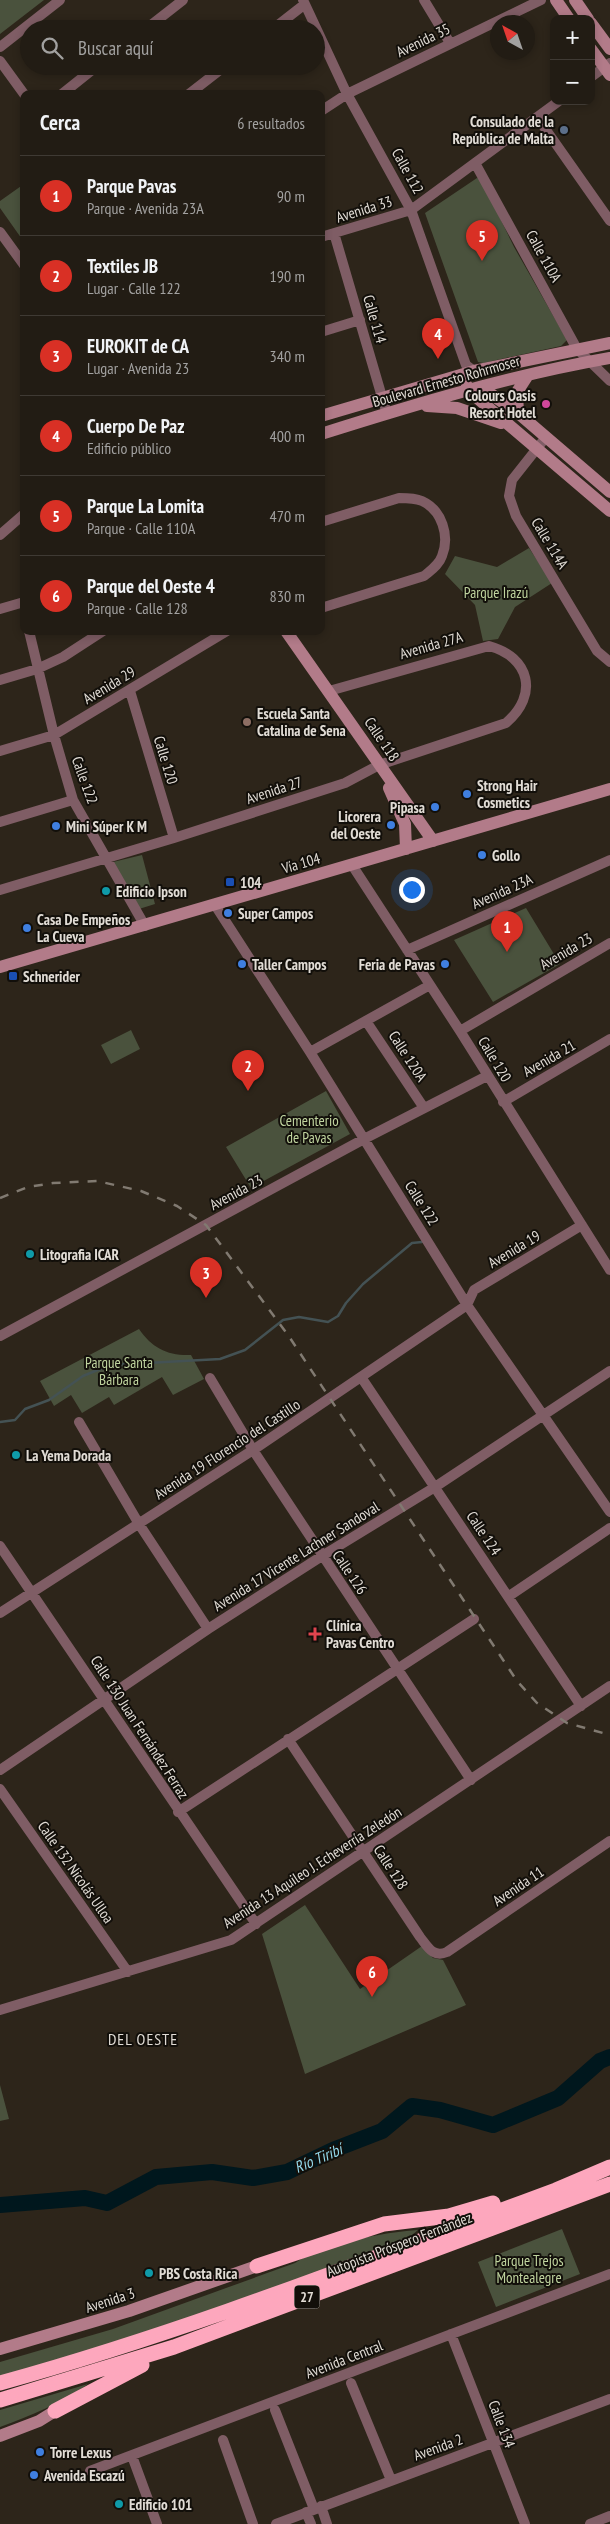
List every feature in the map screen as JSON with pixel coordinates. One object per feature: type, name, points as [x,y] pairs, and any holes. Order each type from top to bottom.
[{"type":"highway","name":"Autopista Próspero Fernández","points":[[0,2383],[88,2359],[162,2335],[556,2190],[610,2167]]},
{"type":"highway","name":"Autopista Próspero Fernández","points":[[0,2400],[174,2347],[610,2184]]},
{"type":"highway","points":[[257,2266],[384,2224],[449,2216],[495,2202],[556,2190]]},
{"type":"highway","points":[[55,2411],[174,2347]]},
{"type":"street","points":[[34,20],[60,0]]},
{"type":"street","points":[[157,20],[183,0]]},
{"type":"street","points":[[424,0],[450,43]]},
{"type":"street","name":"Avenida 35","points":[[325,108],[347,94],[541,0]]},
{"type":"street","points":[[556,0],[567,15]]},
{"type":"street","points":[[575,0],[585,15]]},
{"type":"street","points":[[283,20],[304,2]]},
{"type":"street","name":"Calle 112","points":[[304,2],[312,20]]},
{"type":"street","points":[[595,28],[610,49]]},
{"type":"street","points":[[0,47],[20,31]]},
{"type":"street","name":"Calle 112","points":[[325,47],[347,94],[411,210],[475,389]]},
{"type":"street","points":[[595,54],[608,69],[595,75]]},
{"type":"street","points":[[0,61],[21,90]]},
{"type":"street","points":[[67,90],[86,75]]},
{"type":"street","points":[[194,90],[213,75]]},
{"type":"street","name":"Avenida 33","points":[[325,236],[411,210],[554,105]]},
{"type":"street","points":[[537,117],[610,221]]},
{"type":"street","name":"Calle 110A","points":[[475,163],[577,349],[610,381]]},
{"type":"street","points":[[0,232],[20,260]]},
{"type":"street","name":"Calle 114","points":[[334,233],[383,398],[386,414]]},
{"type":"street","points":[[325,331],[360,320]]},
{"type":"street","name":"Boulevard Ernesto Rohrmoser","points":[[325,415],[468,370],[610,343]]},
{"type":"street","name":"Boulevard Ernesto Rohrmoser","points":[[325,433],[412,406],[528,375],[610,358]]},
{"type":"street","points":[[518,413],[517,392],[528,375]]},
{"type":"street","points":[[475,389],[518,413],[610,492]]},
{"type":"street","points":[[475,389],[520,433],[610,511]]},
{"type":"street","points":[[412,406],[434,406],[472,412],[500,422],[520,433]]},
{"type":"street","name":"Calle 114A","points":[[546,437],[512,480],[509,496],[516,516],[597,650],[610,662]]},
{"type":"street","points":[[325,521],[399,498],[412,498],[422,501],[433,509],[445,532],[442,557],[435,568],[424,576],[325,607]]},
{"type":"street","points":[[0,534],[20,517]]},
{"type":"street","points":[[0,609],[20,605]]},
{"type":"street","name":"Calle 122","points":[[30,635],[54,735],[73,800],[145,926]]},
{"type":"street","points":[[0,680],[38,669],[63,657],[98,635]]},
{"type":"street","name":"Avenida 29","points":[[0,751],[54,735],[221,635]]},
{"type":"street","name":"Calle 118","points":[[289,635],[433,841]]},
{"type":"street","name":"Avenida 27A","points":[[329,691],[489,646],[503,650],[521,665],[526,682]]},
{"type":"street","name":"Avenida 27","points":[[0,890],[174,838],[345,783],[379,764],[506,723],[518,713],[527,696],[526,682]]},
{"type":"street","name":"Calle 120","points":[[130,691],[174,838]]},
{"type":"street","points":[[390,780],[389,791],[405,824],[406,849]]},
{"type":"street","name":"Vía 104","points":[[0,968],[610,790]]},
{"type":"street","points":[[0,822],[73,800]]},
{"type":"street","name":"Avenida 23A","points":[[407,950],[610,860]]},
{"type":"street","name":"Calle 120","points":[[352,865],[460,1031],[610,1270]]},
{"type":"street","name":"Calle 122","points":[[215,905],[310,1052],[468,1305],[610,1512]]},
{"type":"street","name":"Avenida 23","points":[[460,1031],[610,943]]},
{"type":"street","points":[[310,1052],[430,985]]},
{"type":"street","name":"Calle 120A","points":[[366,1021],[424,1108]]},
{"type":"street","name":"Avenida 21","points":[[503,1102],[610,1040]]},
{"type":"street","name":"Avenida 23","points":[[0,1336],[364,1139],[487,1076]]},
{"type":"street","name":"Avenida 19","points":[[468,1305],[474,1290],[582,1225]]},
{"type":"street","name":"Avenida 19 Florencio del Castillo","points":[[0,1613],[253,1450],[468,1305]]},
{"type":"street","name":"Avenida 17 Vicente Lachner Sandoval","points":[[0,1770],[106,1700],[208,1629],[434,1487],[610,1371]]},
{"type":"street","name":"Calle 124","points":[[361,1377],[581,1706]]},
{"type":"street","name":"Calle 126","points":[[210,1378],[253,1450],[471,1780]]},
{"type":"street","points":[[79,1422],[139,1524],[208,1629]]},
{"type":"street","points":[[509,1596],[610,1528]]},
{"type":"street","name":"Calle 130 Juan Fernández Ferraz","points":[[0,1546],[106,1700],[178,1812],[256,1924]]},
{"type":"street","points":[[178,1812],[474,1619]]},
{"type":"street","name":"Avenida 13 Aquileo J. Echeverría Zeledón","points":[[0,2010],[231,1940],[610,1686]]},
{"type":"street","name":"Calle 128","points":[[288,1739],[420,1937],[432,1952],[442,1954]]},
{"type":"street","name":"Calle 132 Nicolás Ulloa","points":[[0,1789],[128,1972]]},
{"type":"street","name":"Avenida 11","points":[[442,1954],[610,1841]]},
{"type":"street","name":"Avenida 3","points":[[0,2348],[128,2311],[257,2266]]},
{"type":"street","name":"Avenida Central","points":[[90,2471],[610,2274]]},
{"type":"street","name":"Calle 134","points":[[451,2334],[525,2524]]},
{"type":"street","points":[[351,2383],[391,2480]]},
{"type":"street","name":"Avenida 2","points":[[276,2524],[610,2399]]},
{"type":"street","points":[[275,2410],[314,2509],[327,2524]]},
{"type":"street","points":[[0,2436],[39,2421],[55,2411]]},
{"type":"street","points":[[223,2440],[253,2524]]},
{"type":"street","points":[[132,2456],[157,2524]]},
{"type":"street","points":[[311,2524],[314,2509]]},
{"type":"street","points":[[590,2524],[610,2516]]},
{"type":"green space","points":[[0,0],[44,0],[0,34]]},
{"type":"green space","points":[[477,178],[481,179],[514,247],[567,340],[561,346],[483,363],[478,362],[425,213]]},
{"type":"green space","points":[[20,187],[20,236],[0,208],[0,201]]},
{"type":"green space","name":"Parque Irazú","points":[[529,548],[552,583],[515,607],[498,639],[483,641],[475,605],[445,574],[455,556],[497,567]]},
{"type":"green space","points":[[142,855],[155,904],[139,909],[113,862]]},
{"type":"green space","points":[[526,908],[560,964],[493,1002],[454,940]]},
{"type":"green space","points":[[131,1030],[140,1049],[111,1064],[101,1045]]},
{"type":"green space","name":"Cementerio de Pavas","points":[[326,1091],[350,1134],[251,1188],[226,1147]]},
{"type":"green space","name":"Parque Santa Bárbara","points":[[139,1329],[149,1341],[161,1350],[175,1354],[191,1355],[204,1379],[173,1395],[162,1377],[114,1405],[109,1397],[82,1413],[71,1395],[54,1406],[40,1381]]},
{"type":"green space","points":[[305,1905],[360,1989],[422,1946],[433,1958],[443,1960],[466,2005],[305,2074],[262,1934]]},
{"type":"green space","points":[[0,2085],[9,2119],[0,2121]]},
{"type":"green space","name":"Parque Trejos Montealegre","points":[[562,2229],[580,2274],[496,2307],[478,2262]]},
{"type":"green space","points":[[418,2230],[406,2240],[118,2346],[0,2379],[0,2362],[113,2329],[295,2263],[321,2250],[372,2236]]},
{"type":"green space","points":[[88,2384],[46,2408],[0,2427],[0,2410]]},
{"type":"waterway","points":[[0,1422],[15,1420],[25,1409],[49,1400],[83,1376],[110,1365],[220,1359],[245,1350],[283,1320],[299,1317],[328,1322],[338,1316],[346,1303],[363,1284],[412,1243],[422,1242]]},
{"type":"waterway","name":"Río Tiribí","points":[[0,2205],[85,2198],[107,2203],[156,2177],[212,2172],[253,2178],[287,2172],[333,2150],[382,2131],[412,2106],[440,2110],[493,2125],[558,2098],[600,2061],[610,2057]]},
{"type":"railway","points":[[0,1198],[28,1187],[53,1183],[97,1181],[141,1191],[177,1206],[206,1225],[288,1335],[517,1681],[537,1703],[567,1723],[610,1735]]},
{"type":"place","name":"Consulado de la República de Malta","points":[[564,130]]},
{"type":"place","name":"Parque La Lomita","points":[[482,261]]},
{"type":"place","name":"Cuerpo De Paz","points":[[438,359]]},
{"type":"place","name":"Colours Oasis Resort Hotel","points":[[546,404]]},
{"type":"place","name":"Escuela Santa Catalina de Sena","points":[[247,722]]},
{"type":"place","name":"Strong Hair Cosmetics","points":[[467,794]]},
{"type":"place","name":"Pipasa","points":[[435,807]]},
{"type":"place","name":"Licorera del Oeste","points":[[391,825]]},
{"type":"place","name":"Mini Súper K M","points":[[56,826]]},
{"type":"place","name":"Gollo","points":[[482,855]]},
{"type":"place","name":"104","points":[[230,882]]},
{"type":"place","name":"Edificio Ipson","points":[[106,891]]},
{"type":"place","name":"Super Campos","points":[[228,913]]},
{"type":"place","name":"Casa De Empeños La Cueva","points":[[27,928]]},
{"type":"place","name":"Parque Pavas","points":[[507,952]]},
{"type":"place","name":"Taller Campos","points":[[242,964]]},
{"type":"place","name":"Feria de Pavas","points":[[445,964]]},
{"type":"place","name":"Schnerider","points":[[13,976]]},
{"type":"place","name":"Textiles JB","points":[[248,1091]]},
{"type":"place","name":"Litografia ICAR","points":[[30,1254]]},
{"type":"place","name":"EUROKIT de CA","points":[[206,1298]]},
{"type":"place","name":"La Yema Dorada","points":[[16,1455]]},
{"type":"place","name":"Clínica Pavas Centro","points":[[315,1634]]},
{"type":"place","name":"Parque del Oeste 4","points":[[372,1997]]},
{"type":"place","name":"PBS Costa Rica","points":[[149,2273]]},
{"type":"place","name":"Torre Lexus","points":[[40,2452]]},
{"type":"place","name":"Avenida Escazú","points":[[34,2475]]},
{"type":"place","name":"Edificio 101","points":[[119,2504]]},
{"type":"district","name":"DEL OESTE","points":[[143,2039]]}]
